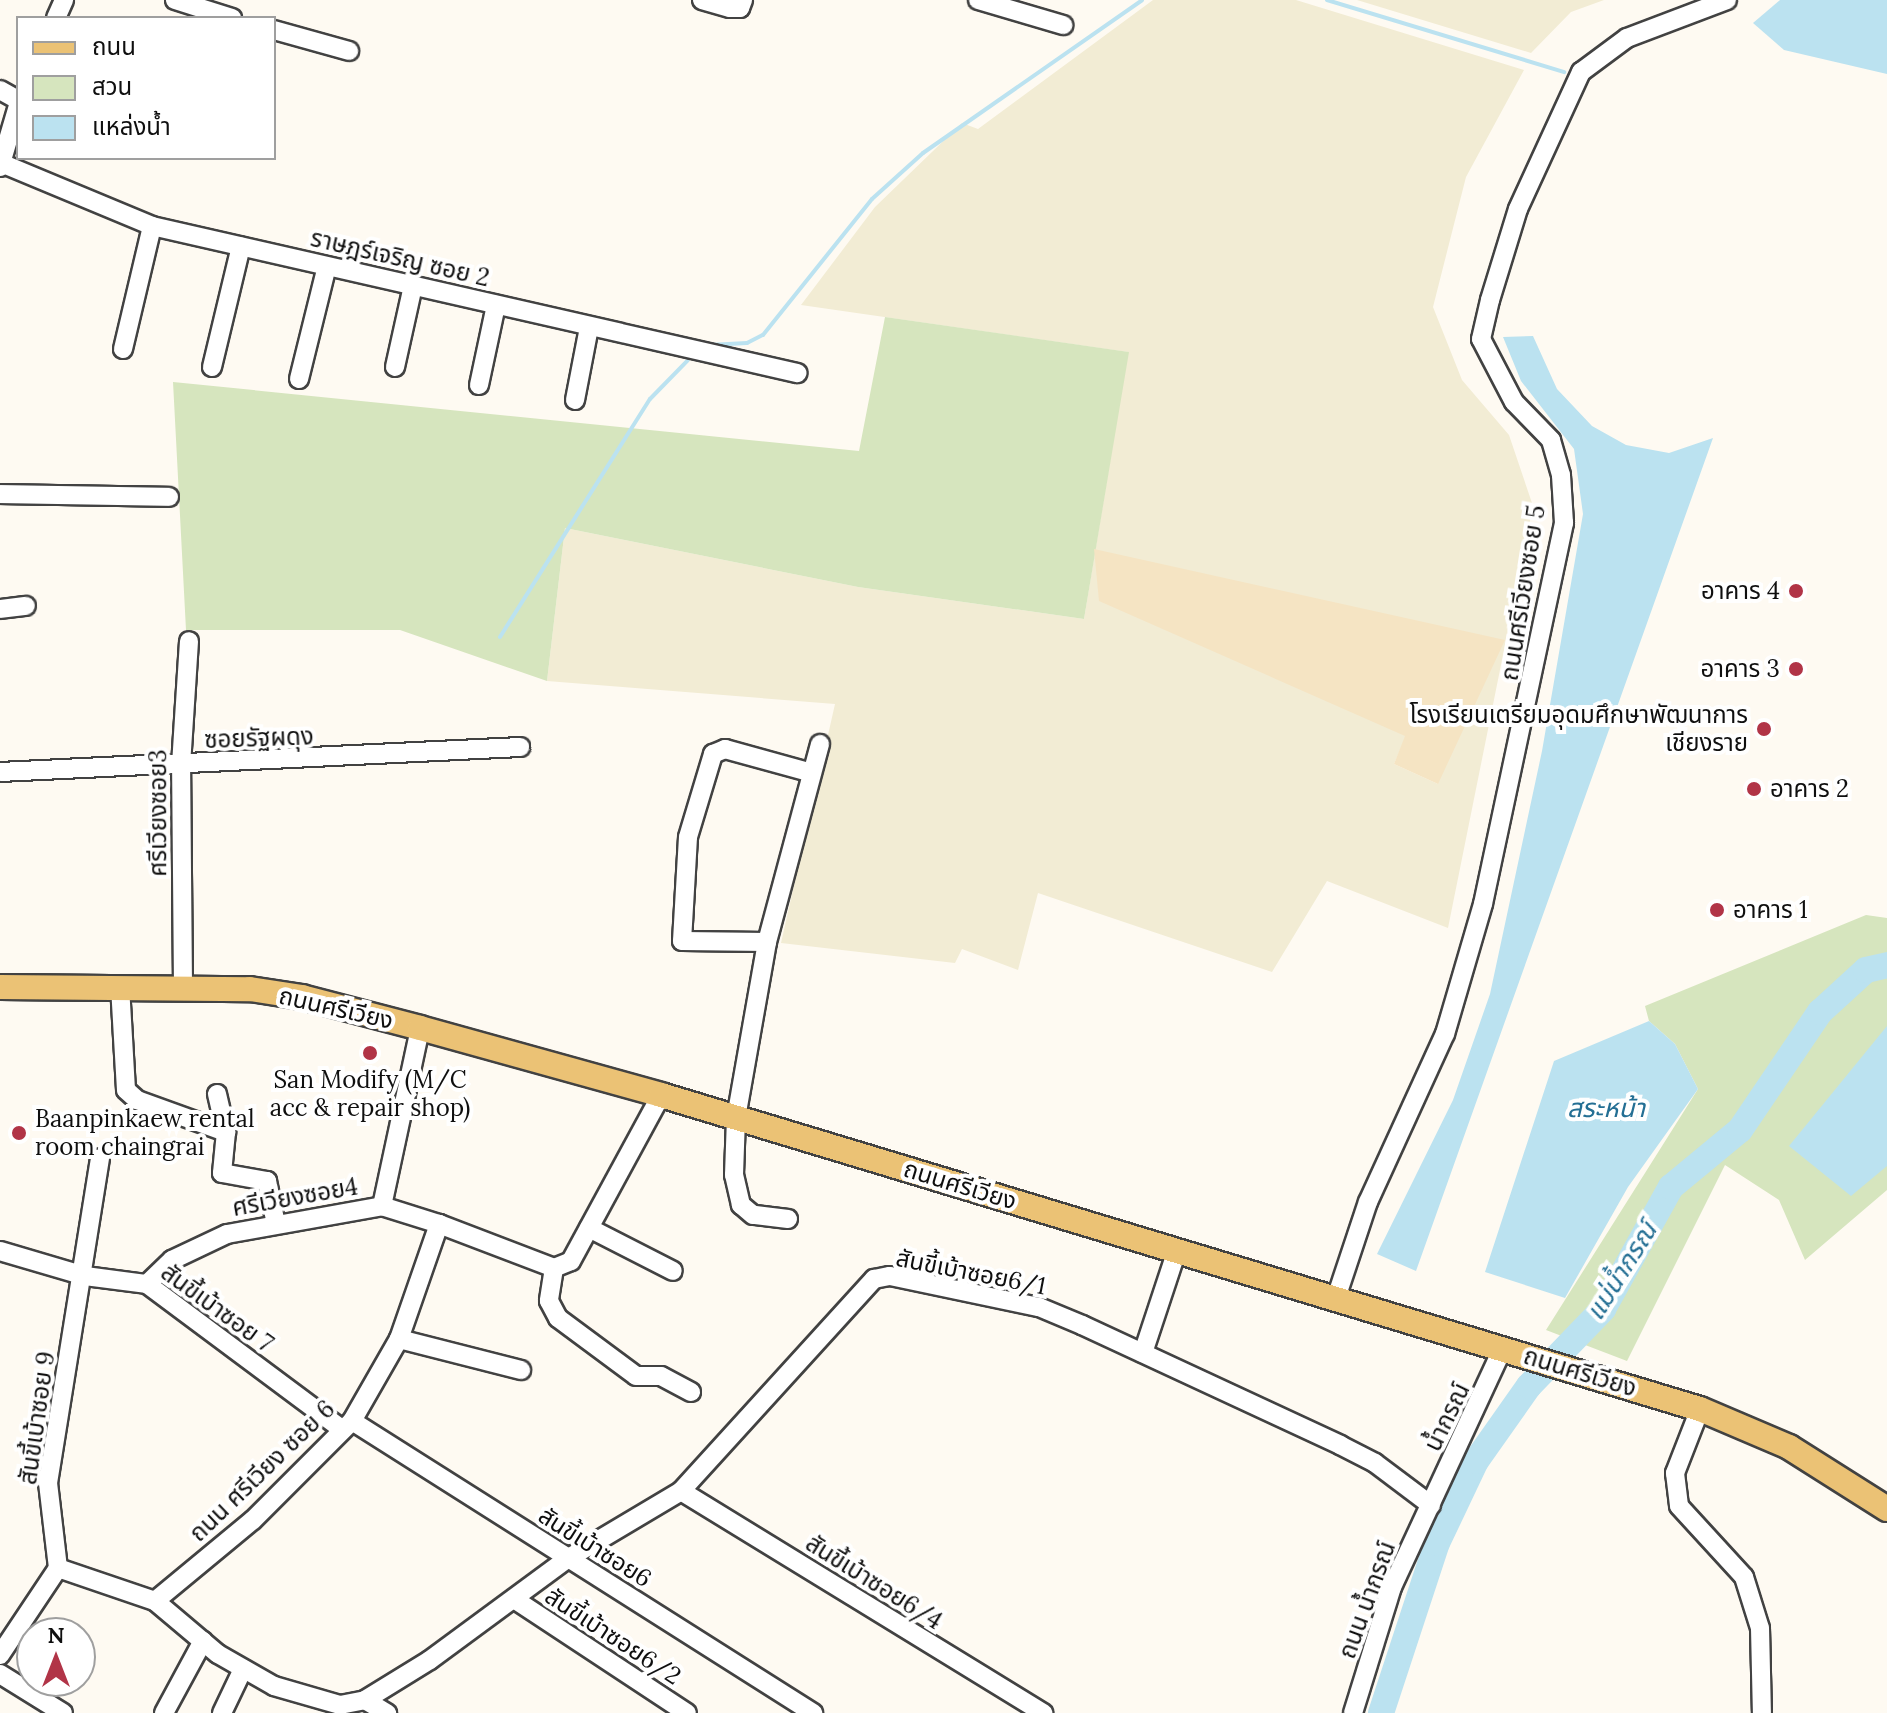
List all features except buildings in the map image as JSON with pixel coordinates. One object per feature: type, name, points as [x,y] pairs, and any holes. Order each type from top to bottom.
[{"type":"main road","name":"ถนนศรีเวียง","points":[[0,987],[183,986],[302,997],[420,1028],[661,1095],[1700,1409],[1789,1447],[1887,1509]]},
{"type":"street","points":[[175,0],[226,16]]},
{"type":"street","points":[[702,0],[740,8],[743,0]]},
{"type":"street","points":[[978,0],[1063,25]]},
{"type":"street","name":"ถนนศรีเวียงซอย 5","points":[[1336,1298],[1368,1202],[1445,1034],[1483,904],[1564,523],[1561,475],[1551,440],[1514,402],[1481,339],[1490,300],[1518,209],[1581,72],[1627,38],[1727,0]]},
{"type":"street","points":[[276,31],[349,51]]},
{"type":"street","points":[[0,165],[16,113]]},
{"type":"street","name":"ราษฎร์เจริญ ซอย 2","points":[[0,165],[152,226],[797,373]]},
{"type":"street","points":[[123,349],[152,226]]},
{"type":"street","points":[[212,367],[241,246]]},
{"type":"street","points":[[299,379],[327,266]]},
{"type":"street","points":[[395,367],[413,286]]},
{"type":"street","points":[[479,385],[496,305]]},
{"type":"street","points":[[575,400],[589,327]]},
{"type":"street","points":[[0,494],[169,497]]},
{"type":"street","points":[[0,609],[26,606]]},
{"type":"street","name":"ศรีเวียงซอย3","points":[[183,986],[181,765],[189,641]]},
{"type":"street","points":[[788,1219],[753,1215],[741,1205],[734,1175],[736,1118],[767,942],[820,744]]},
{"type":"street","name":"ซอยรัฐผดุง","points":[[0,772],[520,747]]},
{"type":"street","points":[[767,942],[682,941],[688,837],[713,754],[725,749],[812,773]]},
{"type":"street","points":[[120,986],[126,1090],[137,1100],[226,1132]]},
{"type":"street","name":"ศรีเวียงซอย4","points":[[147,1284],[172,1260],[227,1234],[382,1206],[420,1028]]},
{"type":"street","points":[[217,1094],[226,1132],[222,1173],[267,1181],[276,1224]]},
{"type":"street","points":[[382,1206],[554,1268],[571,1261],[661,1095]]},
{"type":"street","name":"สันขี้เบ้าซอย 9","points":[[58,1568],[48,1483],[85,1276],[100,1158]]},
{"type":"street","name":"ถนน ศรีเวียง ซอย 6","points":[[155,1601],[253,1520],[347,1426],[399,1339],[439,1224]]},
{"type":"street","points":[[589,1228],[673,1271]]},
{"type":"street","points":[[1143,1353],[1177,1250]]},
{"type":"street","name":"สันขี้เบ้าซอย 7","points":[[0,1251],[85,1276],[147,1284],[347,1426]]},
{"type":"street","points":[[554,1268],[549,1301],[558,1318],[636,1376],[661,1376],[691,1392]]},
{"type":"street","name":"สันขี้เบ้าซอย6/1","points":[[365,1700],[514,1599],[567,1559],[681,1491],[874,1279],[890,1276],[1039,1307],[1375,1463],[1431,1505]]},
{"type":"street","points":[[399,1339],[521,1370]]},
{"type":"street","name":"น้ำกรณ์","points":[[1431,1505],[1503,1348]]},
{"type":"street","points":[[1700,1409],[1675,1473],[1679,1506],[1744,1577],[1760,1628],[1763,1713]]},
{"type":"street","name":"สันขี้เบ้าซอย6","points":[[347,1426],[813,1713]]},
{"type":"street","name":"สันขี้เบ้าซอย6/4","points":[[681,1491],[1043,1713]]},
{"type":"street","name":"ถนน น้ำกรณ์","points":[[1353,1713],[1392,1587],[1431,1505]]},
{"type":"street","points":[[0,1655],[58,1568],[155,1601],[243,1669],[315,1701],[340,1705],[365,1700],[387,1713]]},
{"type":"street","name":"สันขี้เบ้าซอย6/2","points":[[514,1599],[687,1713]]},
{"type":"street","points":[[164,1713],[203,1641]]},
{"type":"street","points":[[222,1713],[243,1669]]},
{"type":"street","points":[[0,1674],[63,1713]]},
{"type":"shaded area","points":[[1153,0],[1296,0],[1524,70],[1466,177],[1433,307],[1462,380],[1509,435],[1533,506],[1448,928],[1327,881],[1272,972],[1038,893],[1018,970],[962,949],[955,963],[781,943],[835,704],[547,681],[565,528],[858,587],[1084,619],[1128,352],[801,305],[875,207],[962,123],[978,129]],"holes":[[[1406,736],[1438,784],[1394,764]]]},
{"type":"shaded area","points":[[1357,0],[1604,0],[1571,12],[1531,53]]},
{"type":"green space","points":[[885,317],[1129,352],[1084,619],[858,587],[565,528],[547,681],[400,630],[186,630],[173,382],[859,451]]},
{"type":"green space","points":[[1866,915],[1887,918],[1887,1190],[1805,1260],[1779,1200],[1725,1165],[1627,1361],[1546,1330],[1698,1089],[1675,1044],[1649,1021],[1645,1006]]},
{"type":"sand","points":[[1094,549],[1505,640],[1438,784],[1394,764],[1405,736],[1099,601]]},
{"type":"water","points":[[1780,0],[1887,0],[1887,74],[1784,50],[1753,23]]},
{"type":"water","points":[[1533,336],[1557,389],[1592,426],[1626,445],[1669,453],[1713,438],[1416,1271],[1377,1254],[1453,1100],[1490,994],[1542,751],[1583,514],[1574,449],[1521,381],[1503,337]]},
{"type":"water","name":"สระหน้า","points":[[1649,1021],[1675,1044],[1698,1089],[1628,1187],[1565,1298],[1485,1272],[1554,1061]]},
{"type":"water","points":[[1887,1026],[1887,1166],[1851,1196],[1789,1146]]},
{"type":"waterway","points":[[709,345],[747,343],[763,335],[872,199],[923,153],[1142,0]]},
{"type":"waterway","points":[[1327,0],[1564,72]]},
{"type":"waterway","points":[[500,637],[650,399],[688,360]]},
{"type":"waterway","name":"แม่น้ำกรณ์","points":[[1381,1713],[1437,1543],[1476,1461],[1529,1386],[1603,1309],[1671,1187],[1740,1130],[1820,1012],[1866,970],[1887,965]]},
{"type":"place","name":"อาคาร 4","points":[[1796,591]]},
{"type":"place","name":"อาคาร 3","points":[[1796,669]]},
{"type":"place","name":"โรงเรียนเตรียมอุดมศึกษาพัฒนาการ เชียงราย","points":[[1764,729]]},
{"type":"place","name":"อาคาร 2","points":[[1754,789]]},
{"type":"place","name":"อาคาร 1","points":[[1717,910]]},
{"type":"place","name":"San Modify (M/C acc & repair shop)","points":[[370,1053]]},
{"type":"place","name":"Baanpinkaew rental room chaingrai","points":[[19,1133]]}]
